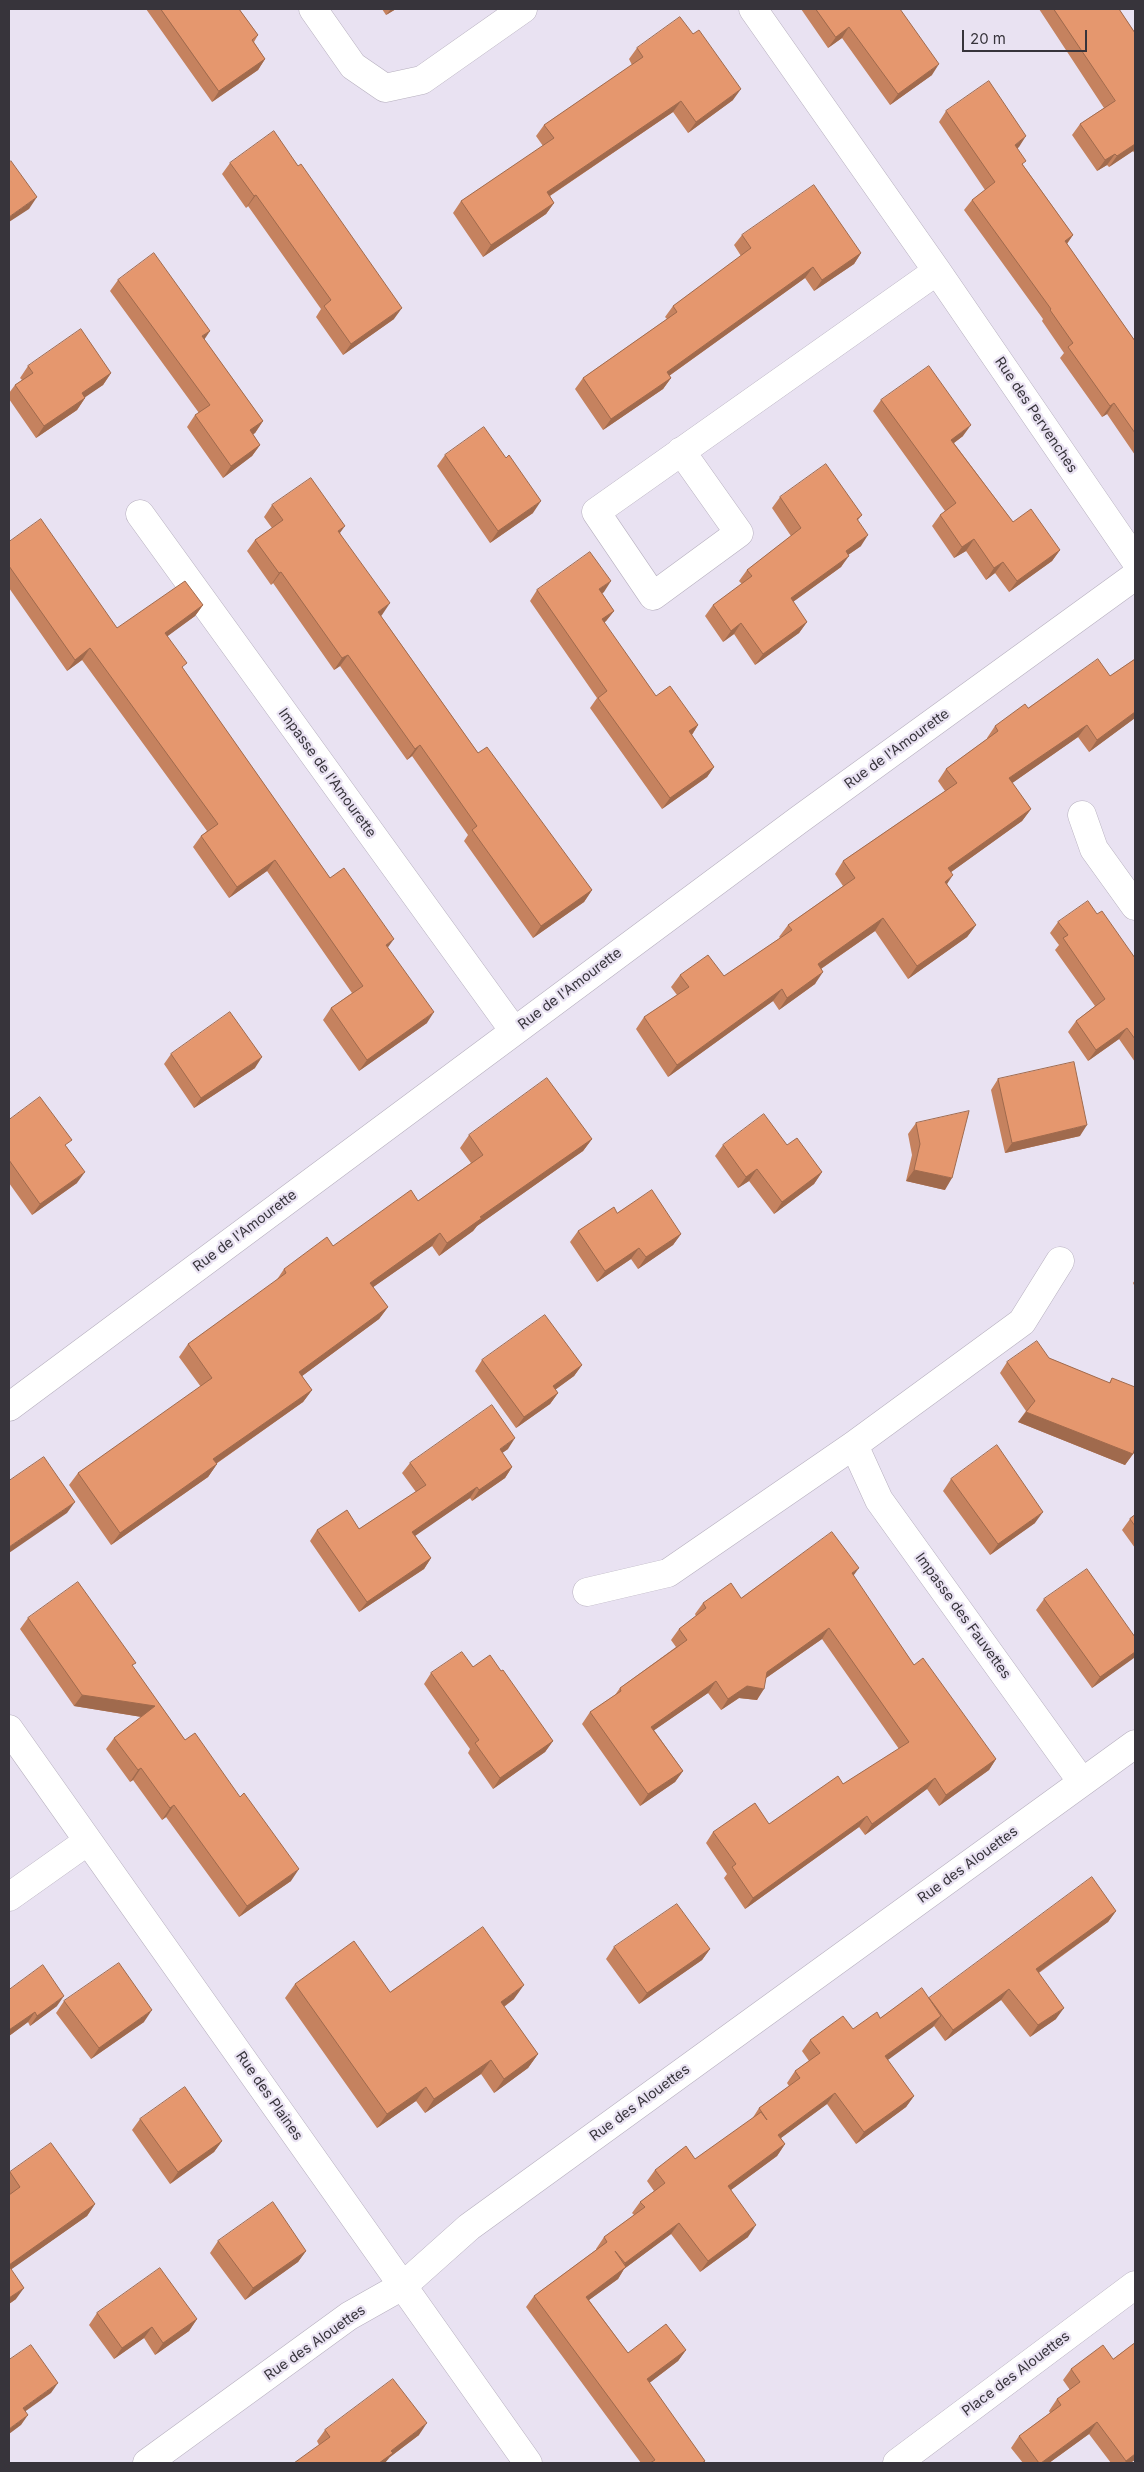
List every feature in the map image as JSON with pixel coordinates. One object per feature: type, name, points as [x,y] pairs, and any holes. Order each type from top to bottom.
[{"type":"street","points":[[313,9],[353,66],[385,88],[422,80],[523,9]]},
{"type":"street","name":"Rue des Pervenches","points":[[753,9],[937,271],[1135,560]]},
{"type":"street","points":[[681,451],[739,533],[653,596],[596,512],[681,451],[937,271]]},
{"type":"street","name":"Impasse de l'Amourette","points":[[140,514],[514,1031]]},
{"type":"street","name":"Rue de l'Amourette","points":[[9,1407],[800,819],[1135,576]]},
{"type":"street","points":[[1082,815],[1094,849],[1135,906]]},
{"type":"street","points":[[587,1592],[668,1572],[854,1445],[1022,1322],[1060,1261]]},
{"type":"street","name":"Impasse des Fauvettes","points":[[854,1445],[880,1500],[1082,1782]]},
{"type":"street","name":"Rue des Plaines","points":[[9,1729],[404,2285],[528,2463]]},
{"type":"street","name":"Rue des Alouettes","points":[[147,2463],[348,2316],[404,2285],[469,2228],[1135,1744]]},
{"type":"street","points":[[9,1897],[88,1841]]},
{"type":"street","name":"Place des Alouettes","points":[[897,2463],[1135,2285]]},
{"type":"building","points":[[161,9],[239,9],[258,35],[252,40],[265,59],[219,91]]},
{"type":"building","points":[[816,9],[900,9],[939,64],[898,94],[849,27],[836,37]]},
{"type":"building","points":[[1054,9],[1119,9],[1135,33],[1135,144],[1117,156],[1115,154],[1105,160],[1080,124],[1115,101]]},
{"type":"building","points":[[680,17],[693,34],[699,30],[741,89],[696,122],[681,101],[547,192],[554,203],[491,245],[461,201],[554,138],[544,125],[643,57],[637,48]]},
{"type":"building","points":[[989,81],[1026,136],[1015,145],[1026,161],[1022,164],[1073,235],[1065,241],[1135,341],[1135,433],[1114,403],[1110,406],[1068,347],[1073,343],[1051,309],[972,200],[995,182],[946,111]]},
{"type":"building","points":[[274,131],[298,166],[301,164],[402,308],[351,344],[324,306],[331,300],[256,195],[254,196],[230,163]]},
{"type":"building","points":[[11,161],[37,197],[9,217],[9,163]]},
{"type":"building","points":[[814,185],[861,253],[822,280],[813,267],[667,372],[671,378],[611,419],[583,378],[677,312],[673,306],[751,248],[742,235]]},
{"type":"building","points":[[154,253],[210,331],[202,336],[263,421],[250,430],[260,445],[231,466],[195,415],[210,405],[118,280]]},
{"type":"building","points":[[81,329],[111,373],[82,393],[85,398],[44,426],[15,385],[33,373],[28,366]]},
{"type":"building","points":[[929,366],[971,425],[951,440],[1013,522],[1031,509],[1060,550],[1017,581],[1003,562],[994,568],[974,539],[962,547],[940,515],[956,503],[881,400]]},
{"type":"building","points":[[484,427],[506,458],[509,455],[541,501],[498,531],[445,455]]},
{"type":"building","points":[[826,464],[862,515],[857,519],[868,535],[846,551],[849,556],[791,598],[807,622],[763,654],[741,623],[731,631],[713,605],[752,576],[747,570],[801,528],[780,497]]},
{"type":"building","points":[[311,478],[345,526],[338,531],[390,603],[378,612],[478,753],[487,747],[592,890],[541,926],[472,830],[477,826],[420,745],[415,749],[348,655],[342,658],[281,572],[279,573],[255,540],[283,520],[272,505]]},
{"type":"building","points":[[41,519],[117,628],[185,581],[203,605],[165,633],[187,663],[182,667],[330,878],[344,868],[394,939],[386,945],[434,1012],[367,1060],[331,1008],[363,986],[275,860],[237,887],[201,836],[218,824],[90,648],[75,660],[9,566],[9,542]]},
{"type":"building","points":[[590,552],[611,581],[599,589],[614,611],[602,619],[656,696],[670,686],[698,725],[689,731],[714,767],[670,798],[598,698],[607,691],[537,590]]},
{"type":"building","points":[[1098,659],[1110,676],[1135,659],[1135,712],[1097,740],[1087,725],[1009,778],[1031,809],[948,868],[953,875],[945,882],[976,925],[917,966],[883,918],[818,964],[823,972],[787,998],[782,989],[677,1065],[644,1017],[689,987],[680,975],[708,955],[724,976],[792,930],[788,925],[855,878],[843,861],[957,783],[946,769],[998,731],[995,726],[1025,704],[1028,708]]},
{"type":"building","points":[[1088,901],[1097,914],[1102,911],[1135,958],[1135,1039],[1127,1028],[1096,1050],[1076,1021],[1105,999],[1063,938],[1068,935],[1058,922]]},
{"type":"building","points":[[230,1012],[262,1057],[201,1098],[171,1054]]},
{"type":"building","points":[[1074,1062],[1087,1125],[1012,1143],[998,1079]]},
{"type":"building","points":[[547,1078],[592,1139],[480,1217],[482,1218],[447,1243],[440,1233],[370,1283],[388,1307],[299,1372],[312,1390],[213,1459],[217,1464],[120,1533],[78,1473],[212,1378],[188,1344],[286,1273],[284,1269],[327,1237],[333,1246],[411,1190],[418,1201],[483,1155],[469,1135]]},
{"type":"building","points":[[40,1097],[72,1140],[65,1145],[85,1172],[40,1204],[9,1160],[9,1120]]},
{"type":"building","points":[[969,1111],[952,1178],[914,1170],[920,1144],[916,1123]]},
{"type":"building","points":[[764,1114],[787,1145],[797,1138],[822,1172],[782,1202],[757,1169],[746,1177],[723,1145]]},
{"type":"building","points":[[652,1190],[681,1234],[646,1257],[639,1248],[605,1271],[578,1231],[614,1207],[617,1213]]},
{"type":"building","points":[[545,1315],[582,1365],[553,1386],[558,1393],[524,1417],[482,1360]]},
{"type":"building","points":[[1037,1341],[1049,1358],[1110,1383],[1112,1378],[1135,1387],[1135,1448],[1133,1454],[1026,1412],[1035,1401],[1007,1362]]},
{"type":"building","points":[[492,1405],[515,1438],[500,1449],[512,1467],[479,1490],[477,1487],[412,1532],[431,1558],[367,1602],[317,1530],[347,1510],[359,1529],[426,1485],[410,1463]]},
{"type":"building","points":[[997,1445],[1043,1512],[998,1544],[951,1479]]},
{"type":"building","points":[[44,1457],[75,1502],[9,1547],[9,1481]]},
{"type":"building","points":[[1135,1515],[1135,1526],[1130,1519]]},
{"type":"building","points":[[832,1532],[859,1568],[852,1573],[914,1665],[923,1658],[996,1759],[946,1795],[935,1778],[872,1824],[867,1816],[753,1898],[732,1867],[736,1864],[713,1832],[755,1803],[769,1824],[838,1776],[843,1784],[909,1742],[829,1628],[767,1672],[764,1689],[747,1686],[728,1699],[716,1681],[651,1727],[683,1771],[648,1794],[590,1712],[621,1691],[620,1688],[687,1640],[679,1629],[706,1608],[703,1603],[731,1583],[741,1598]]},
{"type":"building","points":[[1087,1569],[1135,1637],[1135,1652],[1100,1677],[1044,1599]]},
{"type":"building","points":[[78,1582],[136,1663],[132,1665],[185,1740],[195,1733],[240,1797],[244,1793],[299,1869],[247,1906],[174,1805],[170,1808],[141,1768],[138,1770],[114,1738],[155,1706],[82,1695],[28,1618]]},
{"type":"building","points":[[462,1652],[473,1667],[490,1655],[501,1671],[503,1670],[553,1741],[500,1778],[475,1743],[479,1740],[431,1673]]},
{"type":"building","points":[[1092,1877],[1116,1911],[1036,1969],[1064,2008],[1038,2025],[1009,1989],[953,2030],[929,1998]]},
{"type":"building","points":[[677,1904],[710,1949],[647,1993],[614,1947]]},
{"type":"building","points":[[483,1927],[524,1985],[501,2002],[538,2054],[504,2079],[491,2060],[434,2099],[426,2087],[387,2114],[295,1984],[354,1941],[390,1992]]},
{"type":"building","points":[[119,1963],[152,2010],[99,2048],[64,2001]]},
{"type":"building","points":[[43,1965],[64,1996],[37,2016],[35,2012],[9,2030],[9,1990]]},
{"type":"building","points":[[922,1988],[941,2016],[885,2056],[914,2096],[864,2132],[835,2093],[778,2135],[785,2144],[728,2186],[756,2225],[708,2261],[679,2223],[625,2263],[615,2251],[626,2267],[586,2297],[628,2353],[666,2324],[686,2350],[647,2379],[705,2461],[702,2463],[650,2463],[655,2460],[534,2296],[607,2242],[604,2237],[645,2207],[640,2202],[665,2183],[655,2170],[686,2146],[695,2159],[761,2112],[767,2120],[759,2108],[800,2078],[795,2071],[820,2053],[810,2040],[843,2016],[853,2029],[877,2012],[880,2018]]},
{"type":"building","points":[[185,2087],[222,2141],[178,2172],[140,2119]]},
{"type":"building","points":[[51,2143],[95,2204],[9,2265],[9,2195],[20,2187],[10,2172]]},
{"type":"building","points":[[273,2202],[306,2251],[253,2288],[218,2241]]},
{"type":"building","points":[[9,2266],[24,2288],[9,2298]]},
{"type":"building","points":[[160,2268],[197,2319],[163,2343],[152,2327],[122,2348],[97,2313]]},
{"type":"building","points":[[1135,2343],[1135,2454],[1126,2461],[1097,2422],[1039,2463],[1019,2436],[1061,2405],[1057,2399],[1080,2382],[1071,2369],[1103,2345],[1113,2359]]},
{"type":"building","points":[[31,2345],[58,2383],[23,2408],[28,2415],[9,2429],[9,2360]]},
{"type":"building","points":[[393,2379],[427,2423],[391,2451],[393,2453],[379,2463],[294,2463],[330,2437],[325,2430]]}]
